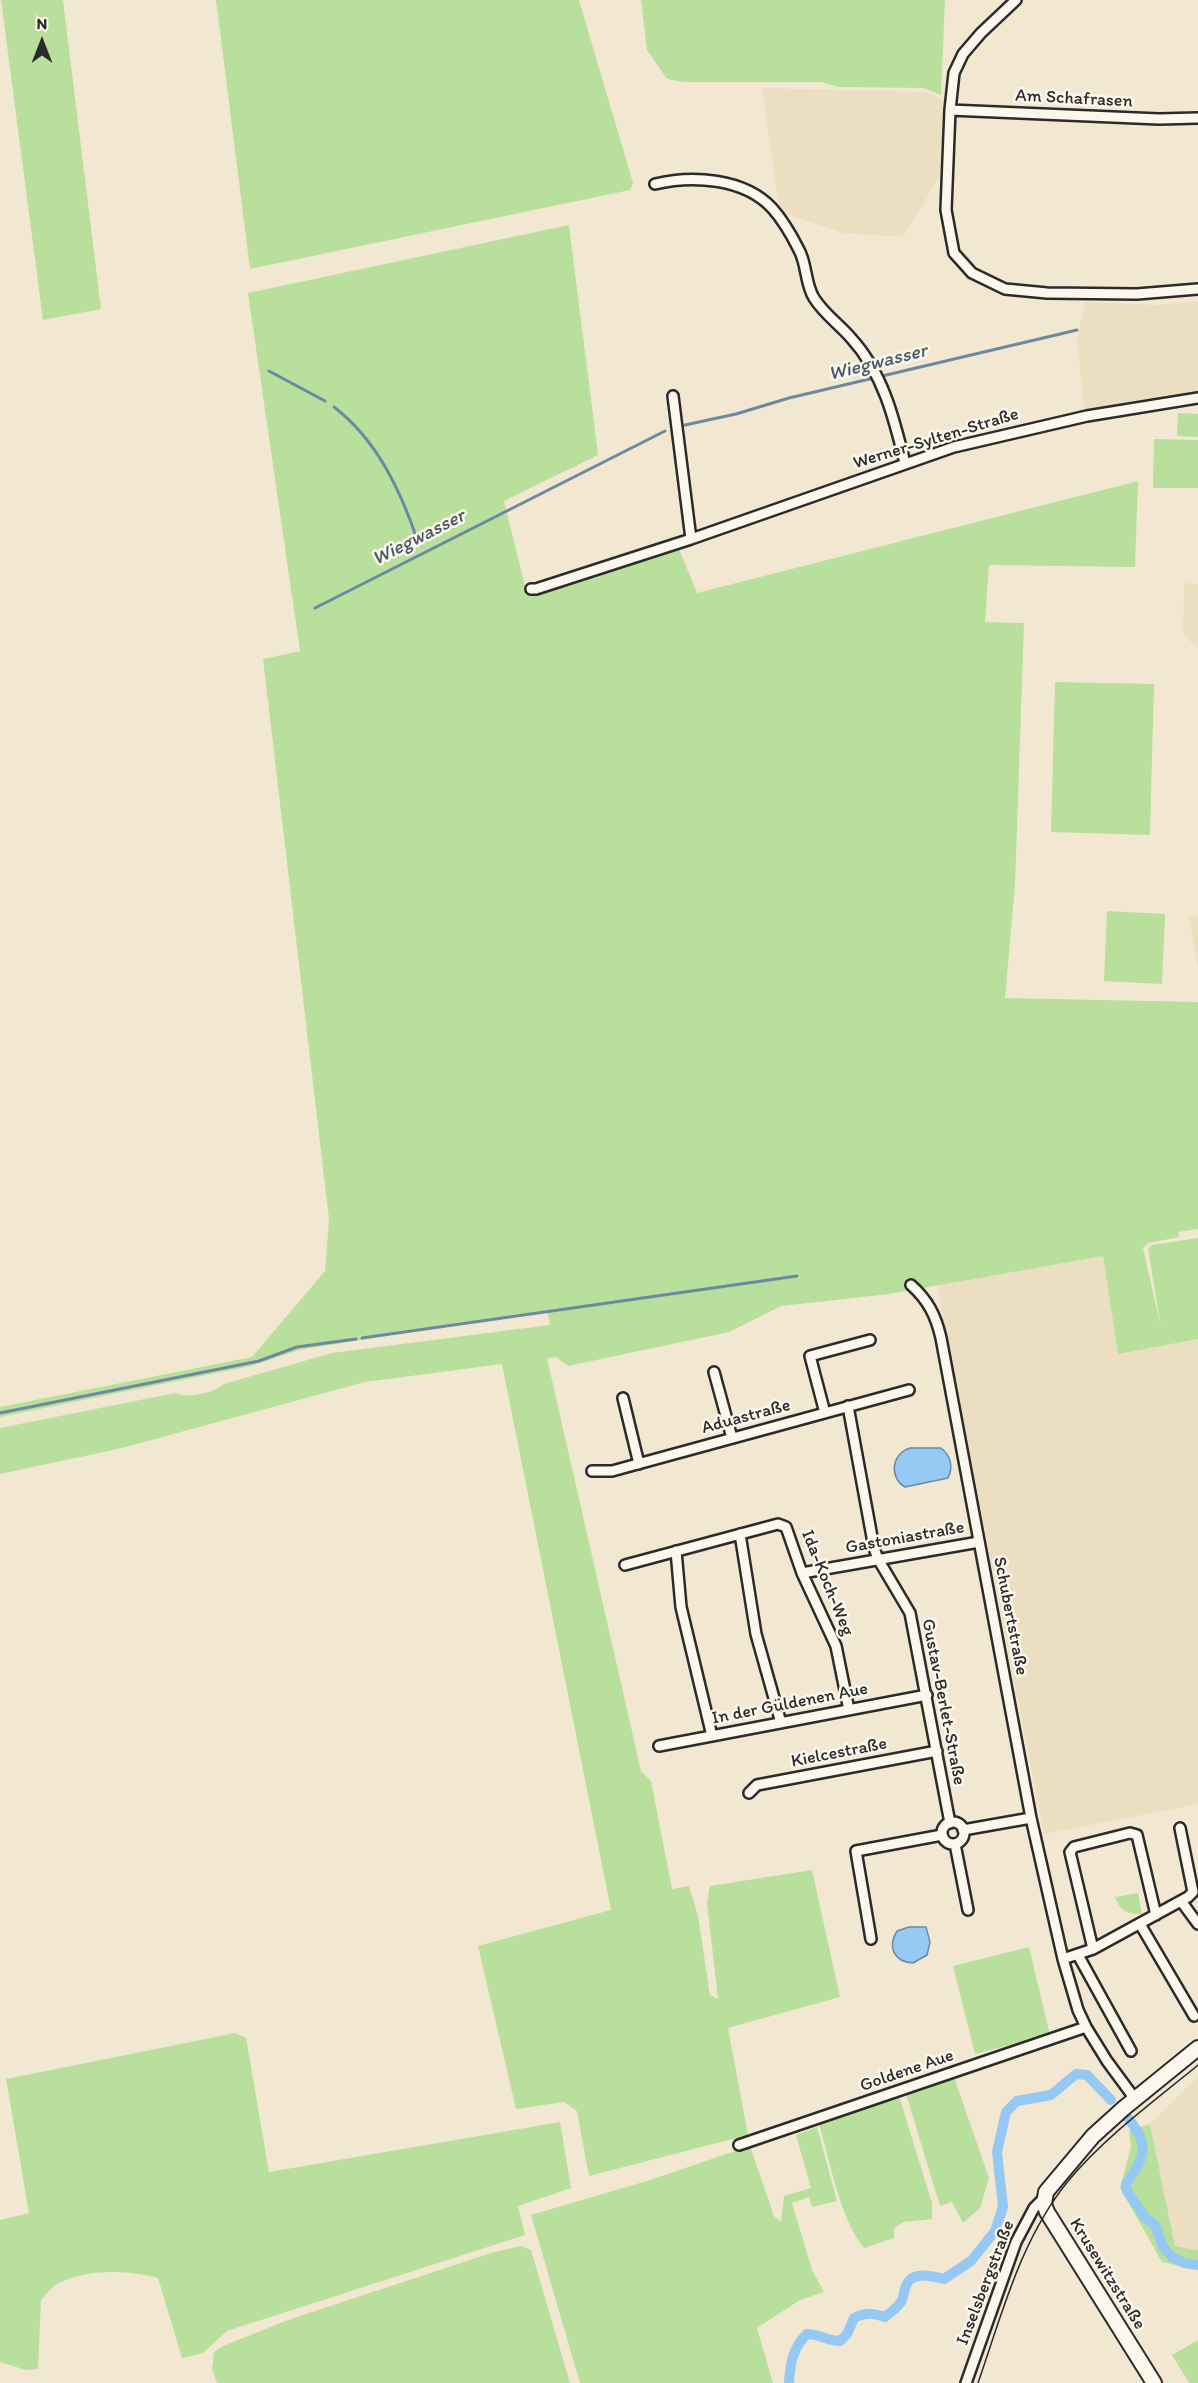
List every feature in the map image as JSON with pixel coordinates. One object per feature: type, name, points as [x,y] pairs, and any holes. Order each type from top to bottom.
[{"type":"main road","points":[[1044,2199],[1053,2183],[1094,2136],[1198,2048]]},
{"type":"main road","name":"Krusewitzstraße","points":[[1044,2199],[1047,2212],[1154,2383]]},
{"type":"street","points":[[1016,0],[981,33],[963,54],[954,73],[950,110],[946,210],[954,253],[972,273],[1005,289],[1047,293],[1146,294],[1198,290]]},
{"type":"street","name":"Am Schafrasen","points":[[950,110],[1159,119],[1198,118]]},
{"type":"street","points":[[655,184],[695,179],[736,185],[758,196],[772,208],[801,251],[812,296],[831,319],[852,338],[877,375],[893,411],[905,463]]},
{"type":"street","points":[[673,396],[691,539]]},
{"type":"street","name":"Werner-Sylten-Straße","points":[[531,589],[691,539],[954,447],[1037,426],[1198,398]]},
{"type":"street","name":"Schubertstraße","points":[[911,1285],[927,1302],[938,1322],[1031,1818],[1063,1959],[1078,2010],[1086,2028],[1135,2099]]},
{"type":"street","points":[[825,1413],[810,1356],[870,1340]]},
{"type":"street","points":[[714,1372],[732,1438]]},
{"type":"street","name":"Aduastraße","points":[[592,1471],[612,1471],[909,1390]]},
{"type":"street","points":[[623,1398],[639,1464]]},
{"type":"street","name":"Gustav-Berlet-Straße","points":[[848,1406],[874,1548],[878,1559],[910,1613],[950,1823]]},
{"type":"street","name":"Ida-Koch-Weg","points":[[625,1565],[778,1524],[786,1527],[802,1573],[836,1646],[849,1710]]},
{"type":"street","points":[[740,1534],[756,1634],[780,1723]]},
{"type":"street","name":"Gastoniastraße","points":[[802,1573],[979,1542]]},
{"type":"street","points":[[676,1551],[681,1607],[712,1736]]},
{"type":"street","name":"In der Güldenen Aue","points":[[659,1746],[927,1695]]},
{"type":"street","name":"Kielcestraße","points":[[749,1793],[757,1785],[937,1751]]},
{"type":"street","points":[[963,1830],[1031,1818]]},
{"type":"street","points":[[950,1823],[960,1824],[963,1830],[961,1840],[955,1844],[948,1843],[942,1835],[944,1827],[950,1823]]},
{"type":"street","points":[[1063,1959],[1093,1949],[1181,1901],[1193,1892],[1180,1828]]},
{"type":"street","points":[[1093,1949],[1070,1852],[1074,1847],[1130,1833],[1137,1835],[1156,1915]]},
{"type":"street","points":[[871,1939],[856,1851],[942,1835]]},
{"type":"street","points":[[955,1844],[968,1910]]},
{"type":"street","points":[[1181,1901],[1198,1924]]},
{"type":"street","points":[[1140,1924],[1194,2016]]},
{"type":"street","points":[[1078,1955],[1131,2051]]},
{"type":"street","name":"Goldene Aue","points":[[739,2145],[1086,2028]]},
{"type":"street","name":"Inselsbergstraße","points":[[966,2383],[1016,2242],[1034,2208],[1044,2199]]},
{"type":"shaded area","points":[[762,88],[926,92],[944,100],[941,174],[903,237],[843,233],[788,215],[779,206]]},
{"type":"shaded area","points":[[1198,301],[1198,393],[1084,409],[1077,340],[1085,302],[1157,305]]},
{"type":"shaded area","points":[[1184,583],[1198,584],[1198,649],[1183,634]]},
{"type":"shaded area","points":[[1198,915],[1198,969],[1189,917]]},
{"type":"shaded area","points":[[1103,1256],[1118,1354],[1198,1339],[1198,1804],[1044,1834],[937,1284]]},
{"type":"shaded area","points":[[1198,2077],[1198,2250],[1175,2246],[1150,2124]]},
{"type":"green space","points":[[1,0],[63,0],[101,309],[43,320]]},
{"type":"green space","points":[[216,0],[579,0],[633,183],[630,190],[250,269]]},
{"type":"green space","points":[[641,0],[945,0],[941,95],[924,88],[839,87],[821,82],[684,82],[667,79],[647,50]]},
{"type":"green space","points":[[569,225],[598,455],[504,501],[525,586],[531,595],[679,549],[697,593],[1138,481],[1135,567],[989,565],[985,622],[1024,623],[1015,886],[1005,998],[1198,1002],[1198,1229],[1178,1232],[1180,1237],[1148,1243],[1143,1248],[1161,1328],[1148,1249],[1152,1245],[1198,1238],[1198,1339],[1118,1354],[1103,1256],[889,1294],[781,1306],[729,1332],[568,1366],[556,1357],[547,1358],[641,1771],[651,1781],[672,1889],[689,1886],[698,1916],[710,1995],[718,1999],[707,1903],[710,1886],[812,1870],[840,1997],[728,2028],[748,2135],[589,2176],[577,2111],[564,2102],[516,2109],[478,1946],[611,1910],[502,1364],[365,1382],[118,1449],[0,1474],[0,1428],[175,1393],[200,1394],[224,1384],[332,1353],[550,1325],[547,1310],[299,1350],[251,1366],[0,1417],[0,1407],[252,1357],[325,1271],[329,1219],[263,659],[300,651],[248,293]]},
{"type":"green space","points":[[1178,413],[1198,414],[1198,437],[1177,436]]},
{"type":"green space","points":[[1154,439],[1198,440],[1198,488],[1153,488]]},
{"type":"green space","points":[[1055,682],[1154,684],[1150,835],[1051,832]]},
{"type":"green space","points":[[1107,911],[1165,914],[1162,984],[1104,981]]},
{"type":"green space","points":[[1138,1893],[1142,1914],[1126,1911],[1115,1897]]},
{"type":"green space","points":[[1029,1947],[1050,2035],[975,2054],[953,1966]]},
{"type":"green space","points":[[235,2033],[246,2038],[269,2172],[560,2122],[571,2188],[518,2206],[525,2235],[227,2331],[203,2353],[182,2358],[158,2278],[121,2272],[81,2275],[57,2284],[41,2300],[38,2369],[26,2370],[0,2362],[0,2220],[29,2213],[6,2079]]},
{"type":"green space","points":[[954,2077],[989,2178],[980,2208],[963,2223],[952,2202],[940,2206],[906,2094]]},
{"type":"green space","points":[[899,2096],[932,2203],[932,2219],[904,2222],[894,2228],[894,2238],[864,2248],[848,2222],[842,2206],[819,2124]]},
{"type":"green space","points":[[1150,2124],[1175,2246],[1198,2250],[1198,2270],[1162,2262],[1120,2188],[1131,2147],[1129,2131]]},
{"type":"green space","points":[[817,2127],[837,2201],[812,2207],[809,2197],[792,2203],[812,2270],[824,2292],[800,2300],[757,2328],[773,2383],[580,2383],[531,2215],[650,2180],[750,2146],[774,2216],[781,2222],[784,2196],[811,2188],[796,2135]]},
{"type":"green space","points":[[521,2246],[531,2250],[570,2383],[217,2383],[212,2369],[214,2352],[223,2346],[288,2320],[494,2252]]},
{"type":"green space","points":[[1198,2340],[1198,2383],[1189,2383],[1172,2355]]},
{"type":"water","points":[[910,1448],[941,1448],[950,1461],[951,1469],[948,1478],[905,1487],[896,1478],[894,1466],[899,1455]]},
{"type":"water","points":[[909,1927],[926,1927],[930,1942],[927,1955],[913,1963],[897,1957],[893,1948],[897,1931]]},
{"type":"waterway","name":"Wiegwasser","points":[[685,425],[1077,330]]},
{"type":"waterway","points":[[269,371],[325,401]]},
{"type":"waterway","points":[[334,407],[363,435],[386,468],[404,504],[418,542]]},
{"type":"waterway","name":"Wiegwasser","points":[[315,608],[665,431]]},
{"type":"waterway","points":[[362,1338],[797,1276]]},
{"type":"waterway","points":[[0,1413],[259,1361],[297,1347],[356,1339]]},
{"type":"waterway","points":[[789,2383],[793,2356],[798,2344],[807,2334],[840,2341],[847,2334],[854,2318],[870,2314],[885,2317],[895,2309],[901,2303],[906,2286],[913,2278],[923,2275],[944,2279],[971,2261],[995,2231],[1003,2207],[997,2152],[1006,2112],[1017,2101],[1051,2095],[1076,2074],[1087,2075],[1111,2100]]},
{"type":"waterway","points":[[1127,2117],[1140,2136],[1143,2151],[1138,2166],[1126,2184],[1127,2191],[1146,2219],[1155,2225],[1163,2247],[1172,2257],[1184,2263],[1198,2265]]},
{"type":"tram line","points":[[978,2383],[1014,2277],[1038,2226],[1052,2203],[1069,2180],[1098,2149],[1198,2065]]}]
